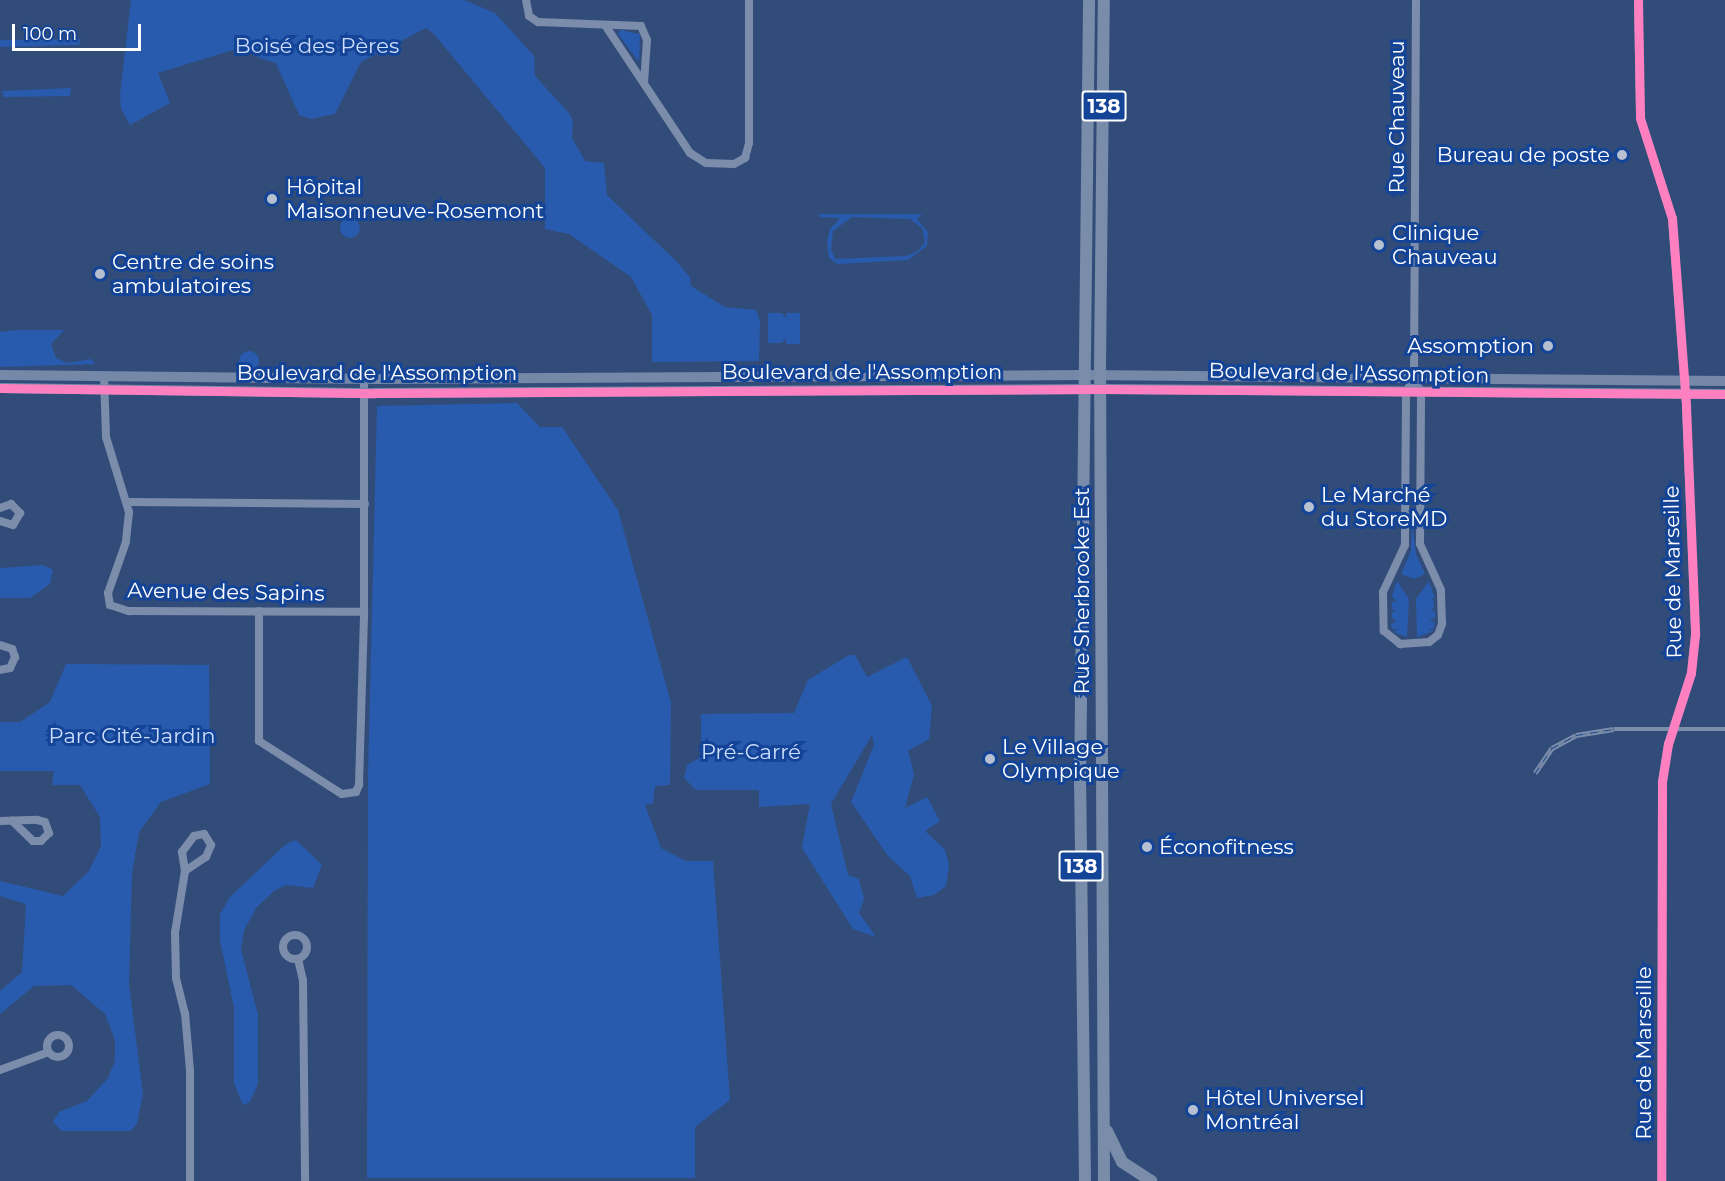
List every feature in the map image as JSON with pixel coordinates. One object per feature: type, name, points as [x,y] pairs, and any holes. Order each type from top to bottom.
[{"type":"main road","name":"Rue Sherbrooke Est","points":[[1085,1181],[1082,945],[1089,0]]},
{"type":"main road","name":"Rue Sherbrooke Est","points":[[1104,0],[1101,375],[1101,945],[1104,1181]]},
{"type":"main road","points":[[1082,945],[1101,945]]},
{"type":"main road","points":[[1104,1121],[1122,1162],[1151,1181]]},
{"type":"street","points":[[526,0],[529,16],[538,22],[636,24],[644,29],[644,84]]},
{"type":"street","points":[[605,25],[698,160],[727,164],[744,159],[748,143],[749,0]]},
{"type":"street","name":"Rue Chauveau","points":[[1406,392],[1405,545],[1383,592],[1384,631],[1400,644],[1430,642],[1442,624],[1441,590],[1420,544],[1420,392],[1414,379],[1416,0]]},
{"type":"street","name":"Rue de Marseille","points":[[1638,0],[1638,102],[1644,133],[1671,211],[1685,394],[1695,647],[1686,695],[1668,744],[1662,783],[1661,1181]]},
{"type":"street","name":"Boulevard de l'Assomption","points":[[0,375],[364,379],[1101,375],[1725,381]]},
{"type":"street","name":"Avenue des Sapins","points":[[104,376],[106,437],[128,502],[126,542],[108,592],[110,605],[129,611],[364,612]]},
{"type":"street","points":[[1155,376],[1155,389]]},
{"type":"street","points":[[259,611],[259,741],[342,794],[356,792],[360,785],[364,612],[364,379]]},
{"type":"street","points":[[1406,392],[1414,379]]},
{"type":"street","name":"Boulevard de l'Assomption","points":[[0,388],[364,392],[1155,389],[1725,394]]},
{"type":"street","points":[[128,502],[364,504]]},
{"type":"street","points":[[0,508],[11,504],[20,513],[13,525],[0,521]]},
{"type":"street","points":[[0,645],[12,649],[15,657],[10,668],[0,670]]},
{"type":"street","points":[[0,821],[12,821],[45,822],[49,833],[46,838],[33,841],[12,821]]},
{"type":"street","points":[[185,871],[206,857],[210,845],[204,834],[194,837],[182,852],[185,871],[176,933],[176,978],[185,1013],[190,1071],[190,1181]]},
{"type":"street","points":[[298,959],[303,980],[305,1181]]},
{"type":"street","points":[[0,1070],[16,1068],[49,1052]]},
{"type":"green space","name":"Boisé des Pères","points":[[131,0],[464,0],[495,13],[534,56],[535,76],[569,113],[573,121],[572,138],[585,161],[604,163],[607,195],[677,262],[690,277],[691,286],[725,307],[756,310],[760,321],[759,361],[652,362],[652,315],[631,277],[569,234],[545,229],[545,168],[434,34],[426,28],[361,62],[335,114],[311,119],[299,115],[276,63],[259,58],[246,46],[158,73],[170,103],[130,125],[121,109],[120,95]]},
{"type":"green space","points":[[620,30],[640,34],[639,62],[618,34]]},
{"type":"green space","points":[[81,39],[79,45],[0,47],[0,40]]},
{"type":"green space","points":[[71,88],[70,96],[4,97],[2,91]]},
{"type":"green space","points":[[819,214],[922,214],[917,219],[928,232],[927,246],[908,260],[838,264],[829,258],[827,243],[830,229],[840,218],[819,217]],"holes":[[[852,217],[910,219],[922,228],[925,242],[918,251],[906,256],[835,259],[831,249],[833,231]]]},
{"type":"green space","points":[[350,218],[357,221],[360,228],[357,235],[350,238],[343,235],[340,228],[343,221]]},
{"type":"green space","points":[[768,313],[782,313],[786,318],[786,313],[800,313],[800,344],[786,344],[786,338],[782,343],[768,343]]},
{"type":"green space","points":[[64,330],[51,344],[56,358],[67,363],[91,359],[95,364],[0,367],[0,332]]},
{"type":"green space","points":[[249,351],[256,354],[259,361],[256,368],[249,371],[242,368],[239,361],[242,354]]},
{"type":"green space","points":[[517,403],[540,427],[562,427],[618,510],[671,703],[670,785],[655,786],[653,803],[645,805],[661,848],[686,861],[713,861],[730,1100],[695,1127],[695,1178],[367,1178],[368,777],[377,406]]},
{"type":"green space","points":[[1412,521],[1416,554],[1425,574],[1414,579],[1401,574],[1411,551]]},
{"type":"green space","points":[[43,565],[53,570],[50,584],[30,598],[0,598],[0,568]]},
{"type":"green space","points":[[1397,581],[1409,599],[1407,637],[1393,632],[1398,629],[1392,629],[1391,624],[1396,621],[1392,618],[1392,612],[1396,611],[1392,609],[1392,602],[1396,602],[1392,596]]},
{"type":"green space","points":[[1429,581],[1435,599],[1430,599],[1434,601],[1434,608],[1430,611],[1435,611],[1435,618],[1429,621],[1435,622],[1434,628],[1428,629],[1434,631],[1417,637],[1416,599]]},
{"type":"green space","name":"Pré-Carré","points":[[849,655],[855,655],[867,677],[907,657],[932,706],[929,739],[908,751],[914,774],[905,808],[927,797],[940,821],[925,831],[945,850],[949,865],[946,886],[934,895],[917,898],[910,876],[888,856],[851,802],[874,745],[872,735],[831,804],[848,875],[859,879],[864,899],[859,913],[876,937],[853,929],[802,848],[810,804],[759,807],[759,790],[696,790],[684,778],[687,765],[701,757],[701,714],[794,713],[808,680]]},
{"type":"green space","name":"Parc Cité-Jardin","points":[[66,664],[209,665],[210,784],[161,802],[139,832],[132,873],[129,984],[143,1094],[137,1124],[131,1131],[61,1131],[53,1122],[59,1112],[87,1101],[108,1078],[115,1061],[115,1040],[105,1014],[71,985],[34,986],[0,1014],[0,991],[22,972],[26,904],[0,896],[0,881],[63,896],[89,871],[101,846],[100,817],[80,785],[52,785],[54,771],[0,771],[0,722],[20,722],[50,702]]},
{"type":"green space","points":[[296,840],[322,865],[313,888],[286,885],[274,891],[257,907],[244,930],[241,949],[258,1015],[258,1084],[250,1102],[243,1105],[234,1083],[234,1008],[220,940],[220,914],[230,897],[286,844]]},
{"type":"railway","points":[[1535,773],[1552,748],[1576,735],[1614,729],[1725,729]]},
{"type":"cycle path","points":[[1638,0],[1640,118],[1672,218],[1686,406],[1695,635],[1691,673],[1668,744],[1662,783],[1661,1181]]},
{"type":"cycle path","points":[[0,388],[375,393],[1101,389],[1725,394]]},
{"type":"place","name":"Bureau de poste","points":[[1622,155]]},
{"type":"place","name":"Hôpital Maisonneuve-Rosemont","points":[[272,199]]},
{"type":"place","name":"Clinique Chauveau","points":[[1379,245]]},
{"type":"place","name":"Centre de soins ambulatoires","points":[[100,274]]},
{"type":"place","name":"Assomption","points":[[1548,346]]},
{"type":"place","name":"Le Marché du StoreMD","points":[[1309,507]]},
{"type":"place","name":"Le Village Olympique","points":[[990,759]]},
{"type":"place","name":"Éconofitness","points":[[1147,847]]},
{"type":"place","name":"Hôtel Universel Montréal","points":[[1193,1110]]}]
